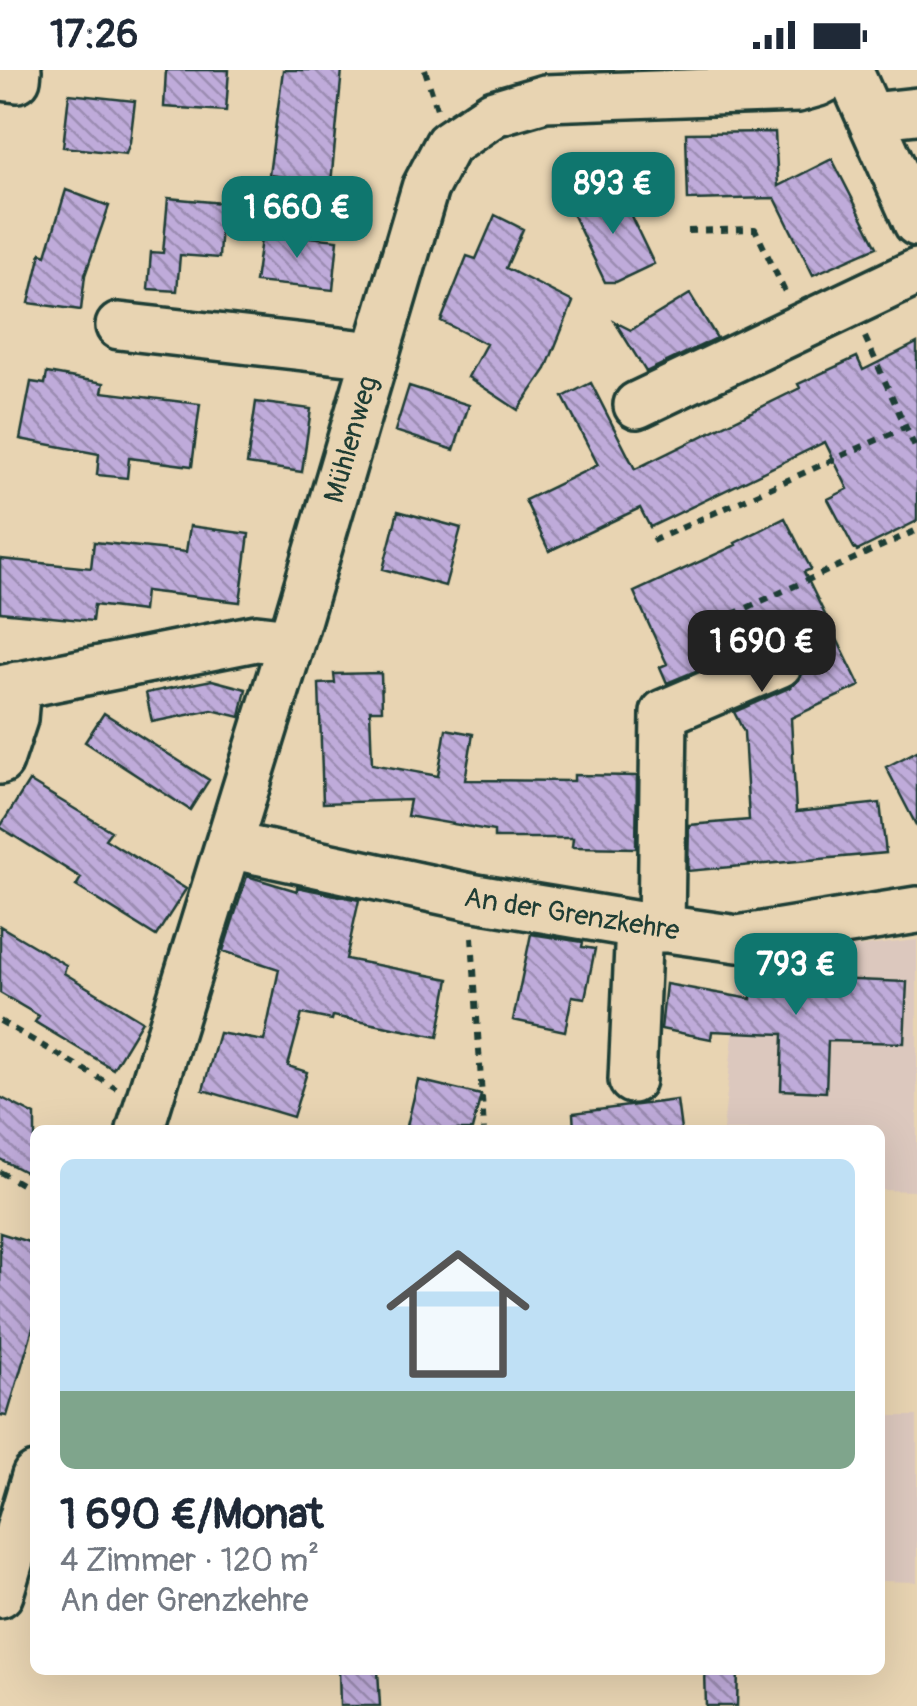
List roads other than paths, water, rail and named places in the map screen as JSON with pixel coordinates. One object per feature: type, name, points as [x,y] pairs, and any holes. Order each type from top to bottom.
[{"type":"street","points":[[0,77],[17,79],[18,70]]},
{"type":"street","points":[[846,70],[871,116],[917,223]]},
{"type":"street","name":"Mühlenweg","points":[[144,1118],[291,642],[425,188],[448,144],[494,113],[545,98],[797,89],[846,70]]},
{"type":"street","points":[[871,116],[917,111]]},
{"type":"street","points":[[638,405],[917,272]]},
{"type":"street","points":[[119,326],[375,355]]},
{"type":"street","points":[[0,761],[14,719],[8,687],[256,638],[291,642]]},
{"type":"street","points":[[632,1080],[650,927],[664,713],[779,664]]},
{"type":"street","name":"An der Grenzkehre","points":[[229,846],[470,896],[738,939],[917,910]]},
{"type":"street","points":[[0,1594],[30,1493]]}]
